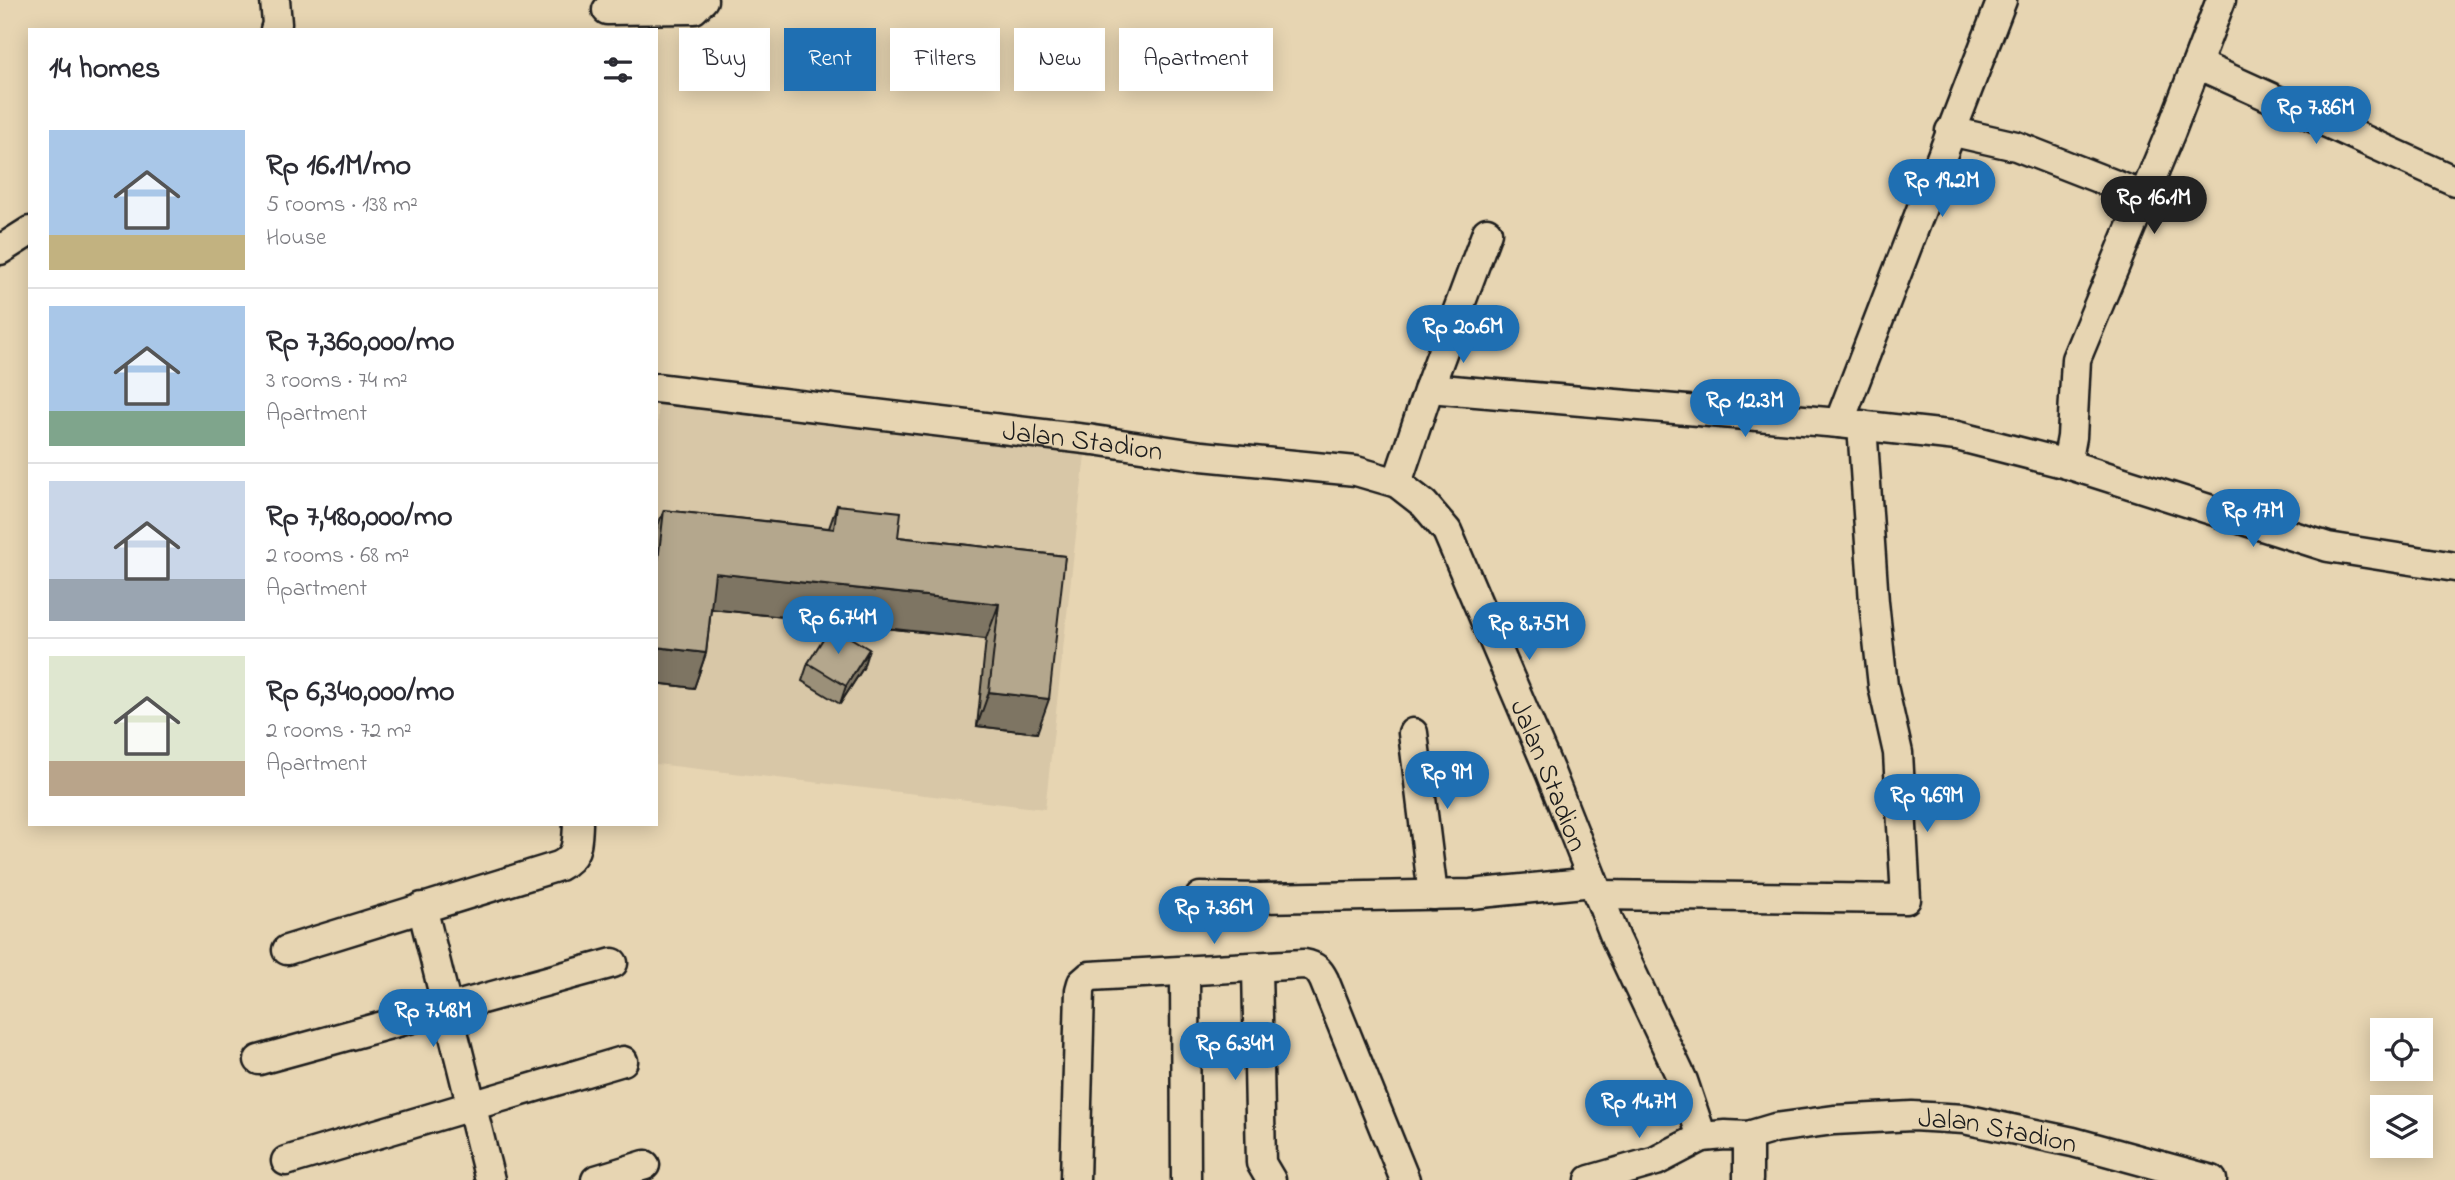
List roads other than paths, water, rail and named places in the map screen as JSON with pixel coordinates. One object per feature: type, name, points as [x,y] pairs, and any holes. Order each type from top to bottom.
[{"type":"street","points":[[275,0],[276,28]]},
{"type":"street","points":[[606,13],[694,9],[703,0]]},
{"type":"street","points":[[1200,897],[1433,895],[1595,888],[1906,899],[1898,753],[1882,686],[1873,588],[1850,424],[1950,131],[2002,0]]},
{"type":"street","points":[[2067,464],[2072,437],[2076,359],[2221,0]]},
{"type":"street","points":[[2197,64],[2455,181]]},
{"type":"street","points":[[1950,131],[2016,146],[2144,196]]},
{"type":"street","points":[[0,250],[28,232]]},
{"type":"street","points":[[1397,483],[1487,232]]},
{"type":"street","name":"Jalan Stadion","points":[[658,388],[1094,440],[1202,456],[1356,471],[1397,483],[1424,504],[1447,531],[1550,772],[1595,888],[1683,1081],[1702,1137],[1748,1136],[1775,1128],[1833,1119],[1912,1116],[1964,1119],[2073,1142],[2212,1180]]},
{"type":"street","points":[[1429,388],[1850,424],[1957,436],[2067,464],[2328,547],[2455,567]]},
{"type":"street","points":[[1413,733],[1433,895]]},
{"type":"street","points":[[287,950],[559,866],[568,862],[576,848],[578,826]]},
{"type":"street","points":[[422,907],[491,1180]]},
{"type":"street","points":[[259,1060],[613,963]]},
{"type":"street","points":[[1075,1180],[1082,983],[1090,976],[1304,964],[1320,971],[1405,1180]]},
{"type":"street","points":[[1257,968],[1264,1175]]},
{"type":"street","points":[[1185,971],[1186,1180]]},
{"type":"street","points":[[286,1161],[624,1061]]},
{"type":"street","points":[[1748,1136],[1748,1180]]},
{"type":"street","points":[[1590,1180],[1656,1161],[1702,1137]]},
{"type":"street","points":[[596,1180],[645,1166]]}]
